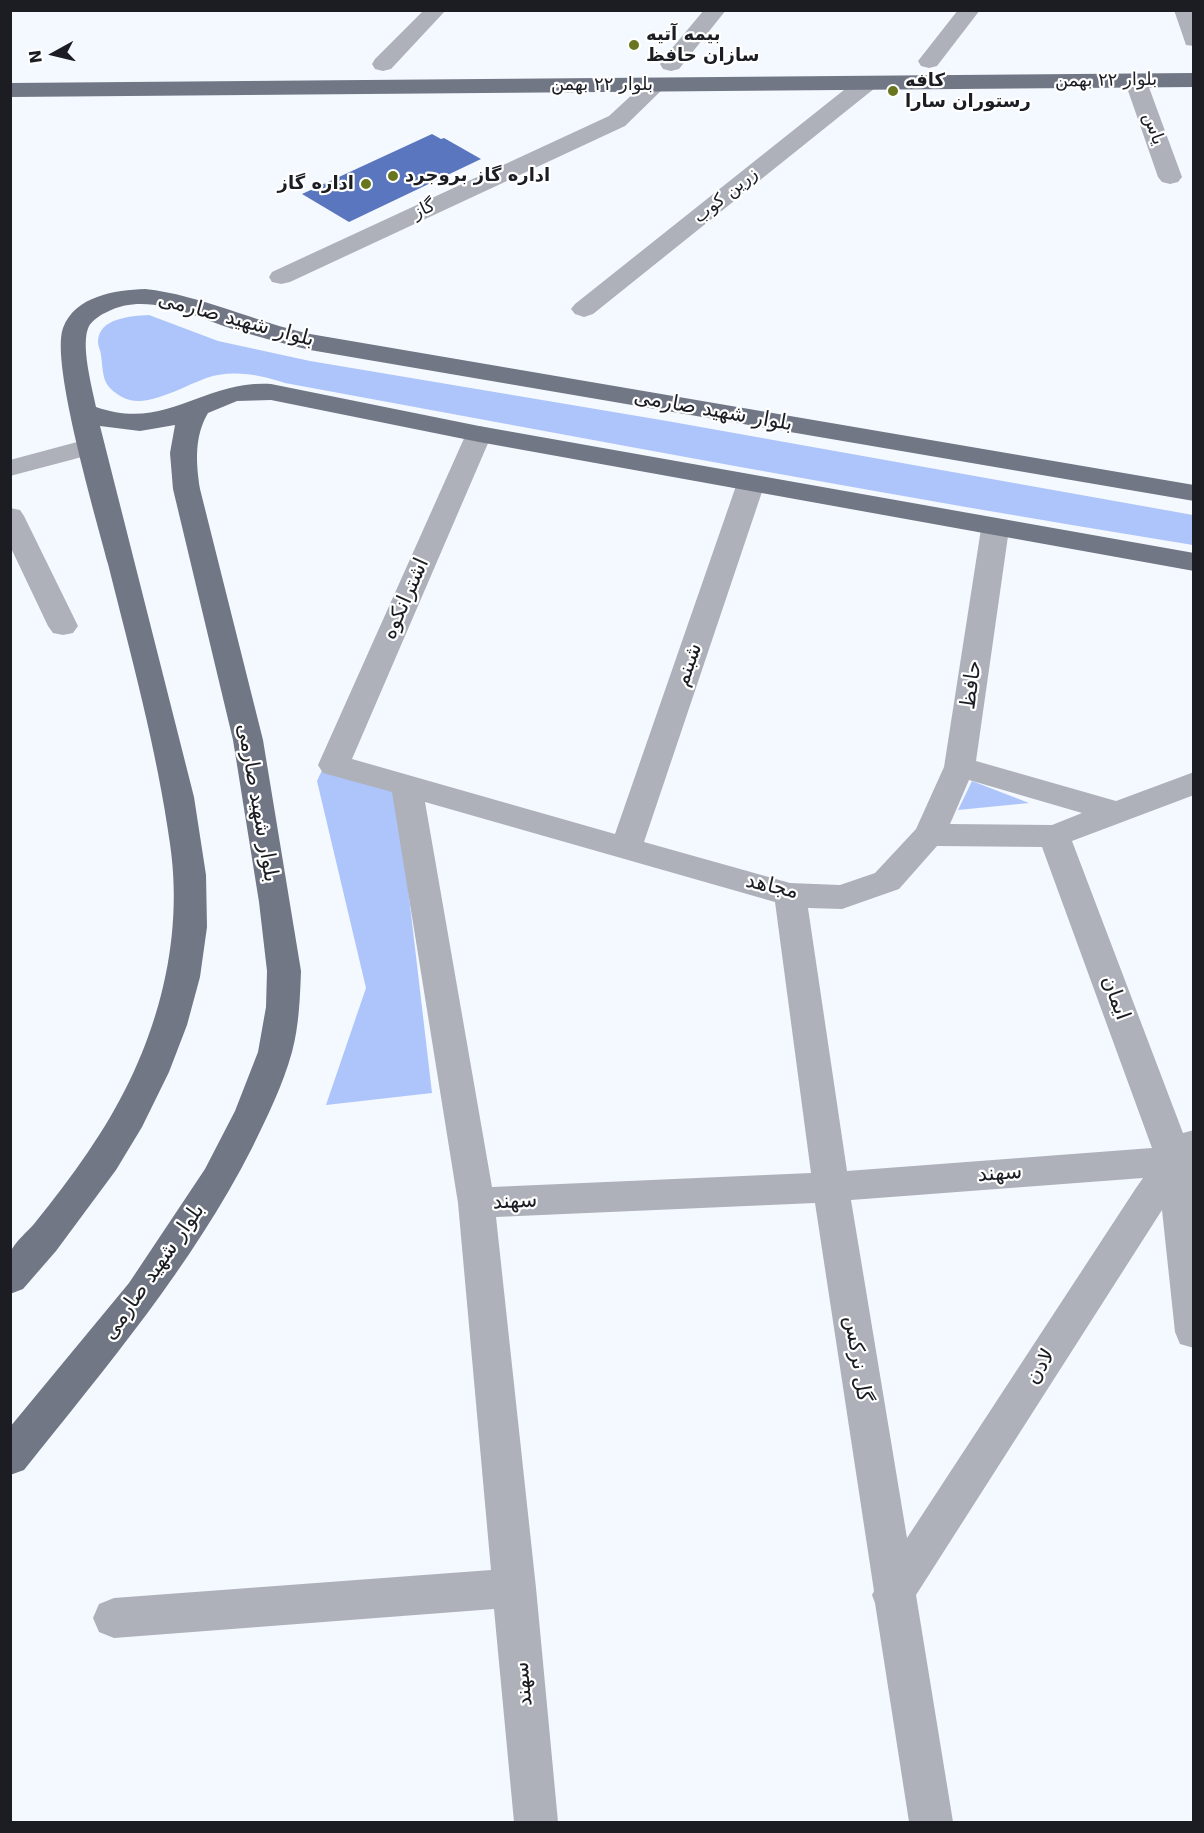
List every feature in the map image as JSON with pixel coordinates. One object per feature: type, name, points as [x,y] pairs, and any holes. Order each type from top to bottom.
[{"type":"main road","name":"بلوار ۲۲ بهمن","points":[[1157,60],[1194,59]]},
{"type":"main road","name":"بلوار ۲۲ بهمن","points":[[1112,60],[1135,71]]},
{"type":"main road","points":[[907,62],[952,61]]},
{"type":"main road","name":"بلوار ۲۲ بهمن","points":[[543,65],[794,63]]},
{"type":"main road","points":[[359,64],[417,64]]},
{"type":"main road","name":"بلوار ۲۲ بهمن","points":[[10,90],[867,83],[1135,71],[1194,80]]},
{"type":"main road","name":"بلوار شهید صارمی","points":[[10,1278],[86,1184],[144,1091],[164,1042],[183,976],[190,928],[190,888],[185,839],[169,756],[92,446],[74,358],[73,336],[76,325],[92,309],[104,303],[137,296],[151,296],[182,302],[257,329],[310,342],[1194,493]]},
{"type":"main road","points":[[84,412],[119,423],[140,424],[176,417],[222,396],[256,391],[995,529],[1194,562]]},
{"type":"main road","name":"بلوار شهید صارمی","points":[[10,1457],[142,1294],[218,1179],[253,1111],[275,1052],[284,1007],[284,971],[275,902],[248,740],[189,502],[183,466],[184,434],[198,407]]},
{"type":"street","points":[[383,64],[436,10]]},
{"type":"street","points":[[671,64],[716,10]]},
{"type":"street","points":[[929,61],[970,10]]},
{"type":"street","points":[[1184,10],[1194,40]]},
{"type":"street","name":"یاس","points":[[1135,71],[1170,177]]},
{"type":"street","name":"زرین کوب","points":[[584,309],[867,83]]},
{"type":"street","name":"گاز","points":[[281,277],[617,121],[656,85]]},
{"type":"street","name":"اشترانکوه","points":[[334,765],[479,434]]},
{"type":"street","points":[[10,468],[92,446]]},
{"type":"street","name":"شبنم","points":[[626,848],[751,483]]},
{"type":"street","points":[[10,516],[63,626]]},
{"type":"street","name":"حافظ","points":[[929,835],[960,767],[995,529]]},
{"type":"street","name":"مجاهد","points":[[334,765],[790,895],[842,897],[887,881],[929,835]]},
{"type":"street","points":[[960,767],[1117,812]]},
{"type":"street","points":[[929,835],[1054,836],[1194,783]]},
{"type":"street","points":[[406,785],[476,1203]]},
{"type":"street","name":"ایمان","points":[[1054,836],[1184,1152],[1194,1332]]},
{"type":"street","name":"گل نرکس","points":[[790,895],[831,1188],[893,1595],[931,1822]]},
{"type":"street","name":"سهند","points":[[536,1822],[476,1203],[831,1188],[1184,1152]]},
{"type":"street","name":"لادن","points":[[893,1595],[1184,1152]]},
{"type":"street","points":[[114,1618],[515,1588]]},
{"type":"shaded area","points":[[149,315],[218,341],[310,361],[667,421],[1193,515],[1193,545],[739,467],[252,375],[218,375],[157,398],[133,401],[115,393],[107,384],[98,344],[99,334],[109,323],[133,316]]},
{"type":"shaded area","points":[[323,768],[385,786],[397,794],[432,1093],[326,1105],[366,988],[317,781]]},
{"type":"shaded area","points":[[972,781],[1029,803],[958,810]]},
{"type":"building","name":"اداره گاز بروجرد","points":[[432,134],[441,139],[444,138],[481,159],[349,222],[302,194]]},
{"type":"place","name":"بیمه آتیه سازان حافظ","points":[[634,45]]},
{"type":"place","name":"کافه رستوران سارا","points":[[893,91]]},
{"type":"place","name":"اداره گاز بروجرد","points":[[393,176]]},
{"type":"place","name":"اداره گاز","points":[[366,184]]}]
